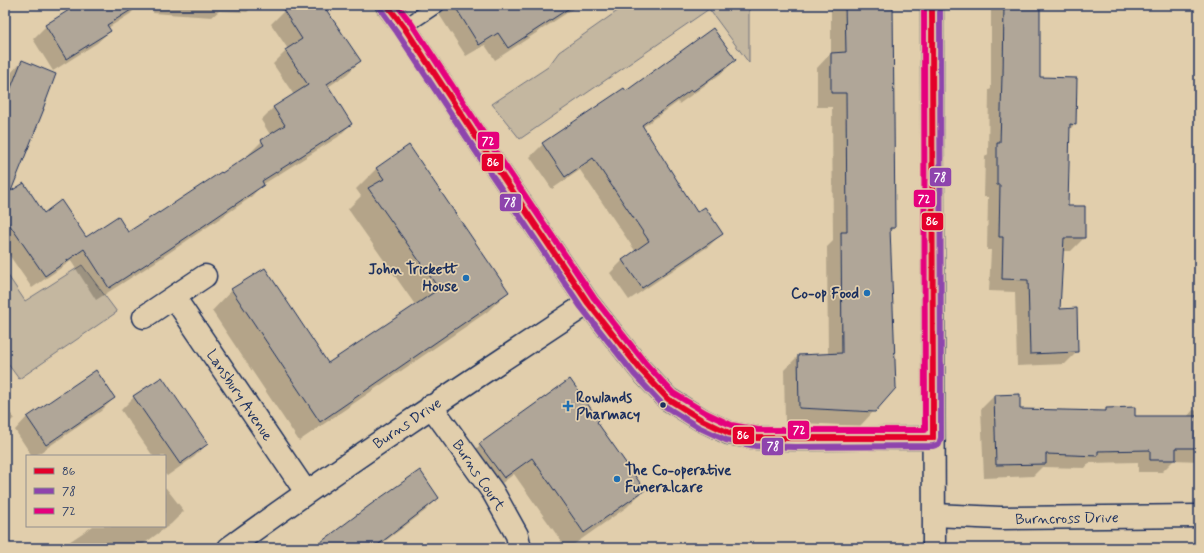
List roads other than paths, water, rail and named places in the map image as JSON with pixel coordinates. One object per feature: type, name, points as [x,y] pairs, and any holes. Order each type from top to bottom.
[{"type":"street","points":[[387,5],[404,27],[588,303],[640,368],[668,399],[702,420],[729,432],[757,438],[933,438]]},
{"type":"street","points":[[932,5],[934,548]]},
{"type":"street","points":[[144,317],[206,276]]},
{"type":"street","name":"Lansbury Avenue","points":[[174,298],[306,492]]},
{"type":"street","name":"Burns Drive","points":[[229,548],[306,492],[431,406],[588,303]]},
{"type":"street","name":"Burns Court","points":[[431,406],[493,492],[517,535],[520,548]]},
{"type":"street","name":"Burncross Drive","points":[[934,515],[1000,518],[1199,516]]},
{"type":"lane","points":[[404,27],[437,5]]},
{"type":"place","name":"John Trickett House","points":[[466,278]]},
{"type":"place","name":"Co-op Food","points":[[867,293]]},
{"type":"place","name":"Rowlands Pharmacy","points":[[568,406]]},
{"type":"place","name":"The Co-operative Funeralcare","points":[[617,479]]}]
